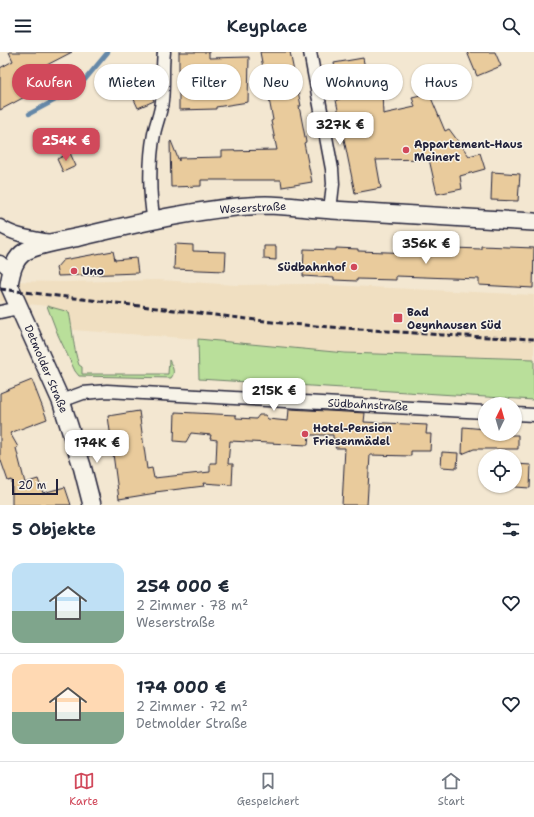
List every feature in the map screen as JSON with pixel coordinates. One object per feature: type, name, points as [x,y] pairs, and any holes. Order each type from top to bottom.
[{"type":"main road","name":"Weserstraße","points":[[5,267],[26,252],[57,242],[154,221],[225,208],[266,205],[295,206],[330,210],[534,222]]},
{"type":"main road","name":"Detmolder Straße","points":[[5,267],[9,285],[61,401],[82,466],[92,505]]},
{"type":"street","points":[[154,221],[152,200],[152,146],[162,101],[164,52]]},
{"type":"street","points":[[310,52],[332,169],[333,184],[330,210]]},
{"type":"street","points":[[0,226],[8,231],[26,237],[57,242]]},
{"type":"street","points":[[0,312],[19,308]]},
{"type":"street","name":"Südbahnstraße","points":[[61,401],[83,394],[106,391],[478,412]]},
{"type":"street","points":[[522,414],[534,415]]},
{"type":"shaded area","points":[[159,280],[236,285],[308,284],[534,295],[534,359],[345,353],[198,339],[73,330],[69,312],[47,306],[0,301],[0,281],[64,282]]},
{"type":"green space","points":[[47,306],[69,312],[75,352],[79,365],[82,367],[82,374],[168,374],[169,360],[173,369],[171,378],[79,376],[75,371],[58,335]]},
{"type":"green space","points":[[198,339],[345,353],[534,359],[534,400],[522,399],[522,397],[486,397],[199,379]]},
{"type":"building","points":[[9,52],[72,52],[49,64],[12,64],[12,100],[19,100],[0,110],[0,68],[13,61]]},
{"type":"building","points":[[179,52],[209,52],[209,58],[249,57],[248,102],[216,107],[216,109],[179,110],[179,100],[241,100],[241,64],[179,64]]},
{"type":"building","points":[[260,52],[290,52],[292,64],[262,64]]},
{"type":"building","points":[[467,52],[495,52],[501,66],[477,76]]},
{"type":"building","points":[[363,58],[364,64],[334,64]]},
{"type":"building","points":[[134,100],[154,100],[154,101],[138,108]]},
{"type":"building","points":[[269,100],[300,100],[301,106],[299,106],[306,142],[304,143],[312,182],[282,187],[281,180],[201,180],[201,186],[171,187],[171,141],[179,161],[179,158],[222,157],[222,151],[277,150],[271,121],[273,120]]},
{"type":"building","points":[[336,100],[382,100],[383,114],[415,107],[413,100],[432,100],[445,131],[449,129],[469,156],[480,153],[485,169],[460,176],[462,189],[437,194],[429,159],[376,160],[381,188],[355,193]]},
{"type":"building","points":[[70,153],[76,166],[63,172],[57,159]]},
{"type":"building","points":[[492,172],[520,174],[518,201],[491,200]]},
{"type":"building","points":[[175,244],[193,245],[193,251],[226,252],[225,271],[174,269]]},
{"type":"building","points":[[264,246],[276,246],[276,260],[264,259]]},
{"type":"building","points":[[481,246],[534,248],[533,288],[479,285],[479,279],[396,276],[396,280],[357,279],[357,281],[303,276],[304,249],[336,250],[336,248],[358,249],[358,251],[415,253],[415,251],[426,251],[426,247],[481,249]]},
{"type":"building","points":[[113,251],[115,260],[136,258],[138,273],[58,276],[56,268],[63,260]]},
{"type":"building","points":[[32,380],[47,419],[10,433],[18,447],[16,448],[25,483],[38,479],[43,493],[65,487],[71,505],[12,505],[12,480],[8,481],[0,458],[0,393]]},
{"type":"building","points":[[289,409],[365,413],[364,422],[427,425],[426,434],[431,434],[430,451],[411,451],[411,456],[370,455],[367,505],[342,505],[345,448],[335,448],[340,439],[333,439],[333,435],[309,435],[308,445],[230,441],[228,464],[233,464],[232,485],[203,483],[204,486],[155,492],[156,493],[119,499],[108,416],[139,411],[147,469],[152,468],[154,478],[210,472],[210,463],[216,463],[217,440],[210,439],[211,435],[191,433],[186,442],[174,441],[175,412],[236,415],[236,418],[256,419],[259,415],[265,415],[268,419],[288,421]]},
{"type":"building","points":[[463,427],[478,428],[478,441],[518,441],[518,449],[474,449],[462,454]]},
{"type":"building","points":[[442,452],[458,453],[457,468],[441,467]]},
{"type":"building","points":[[522,464],[531,465],[530,488],[522,487]]},
{"type":"waterway","points":[[29,114],[78,88],[108,52]]},
{"type":"railway","points":[[0,289],[289,324],[442,335],[534,339]]},
{"type":"place","name":"Appartement-Haus Meinert","points":[[406,150]]},
{"type":"place","name":"Südbahnhof","points":[[354,267]]},
{"type":"place","name":"Uno","points":[[74,271]]},
{"type":"place","name":"Bad Oeynhausen Süd","points":[[398,318]]},
{"type":"place","name":"Hotel-Pension Friesenmädel","points":[[305,434]]}]
